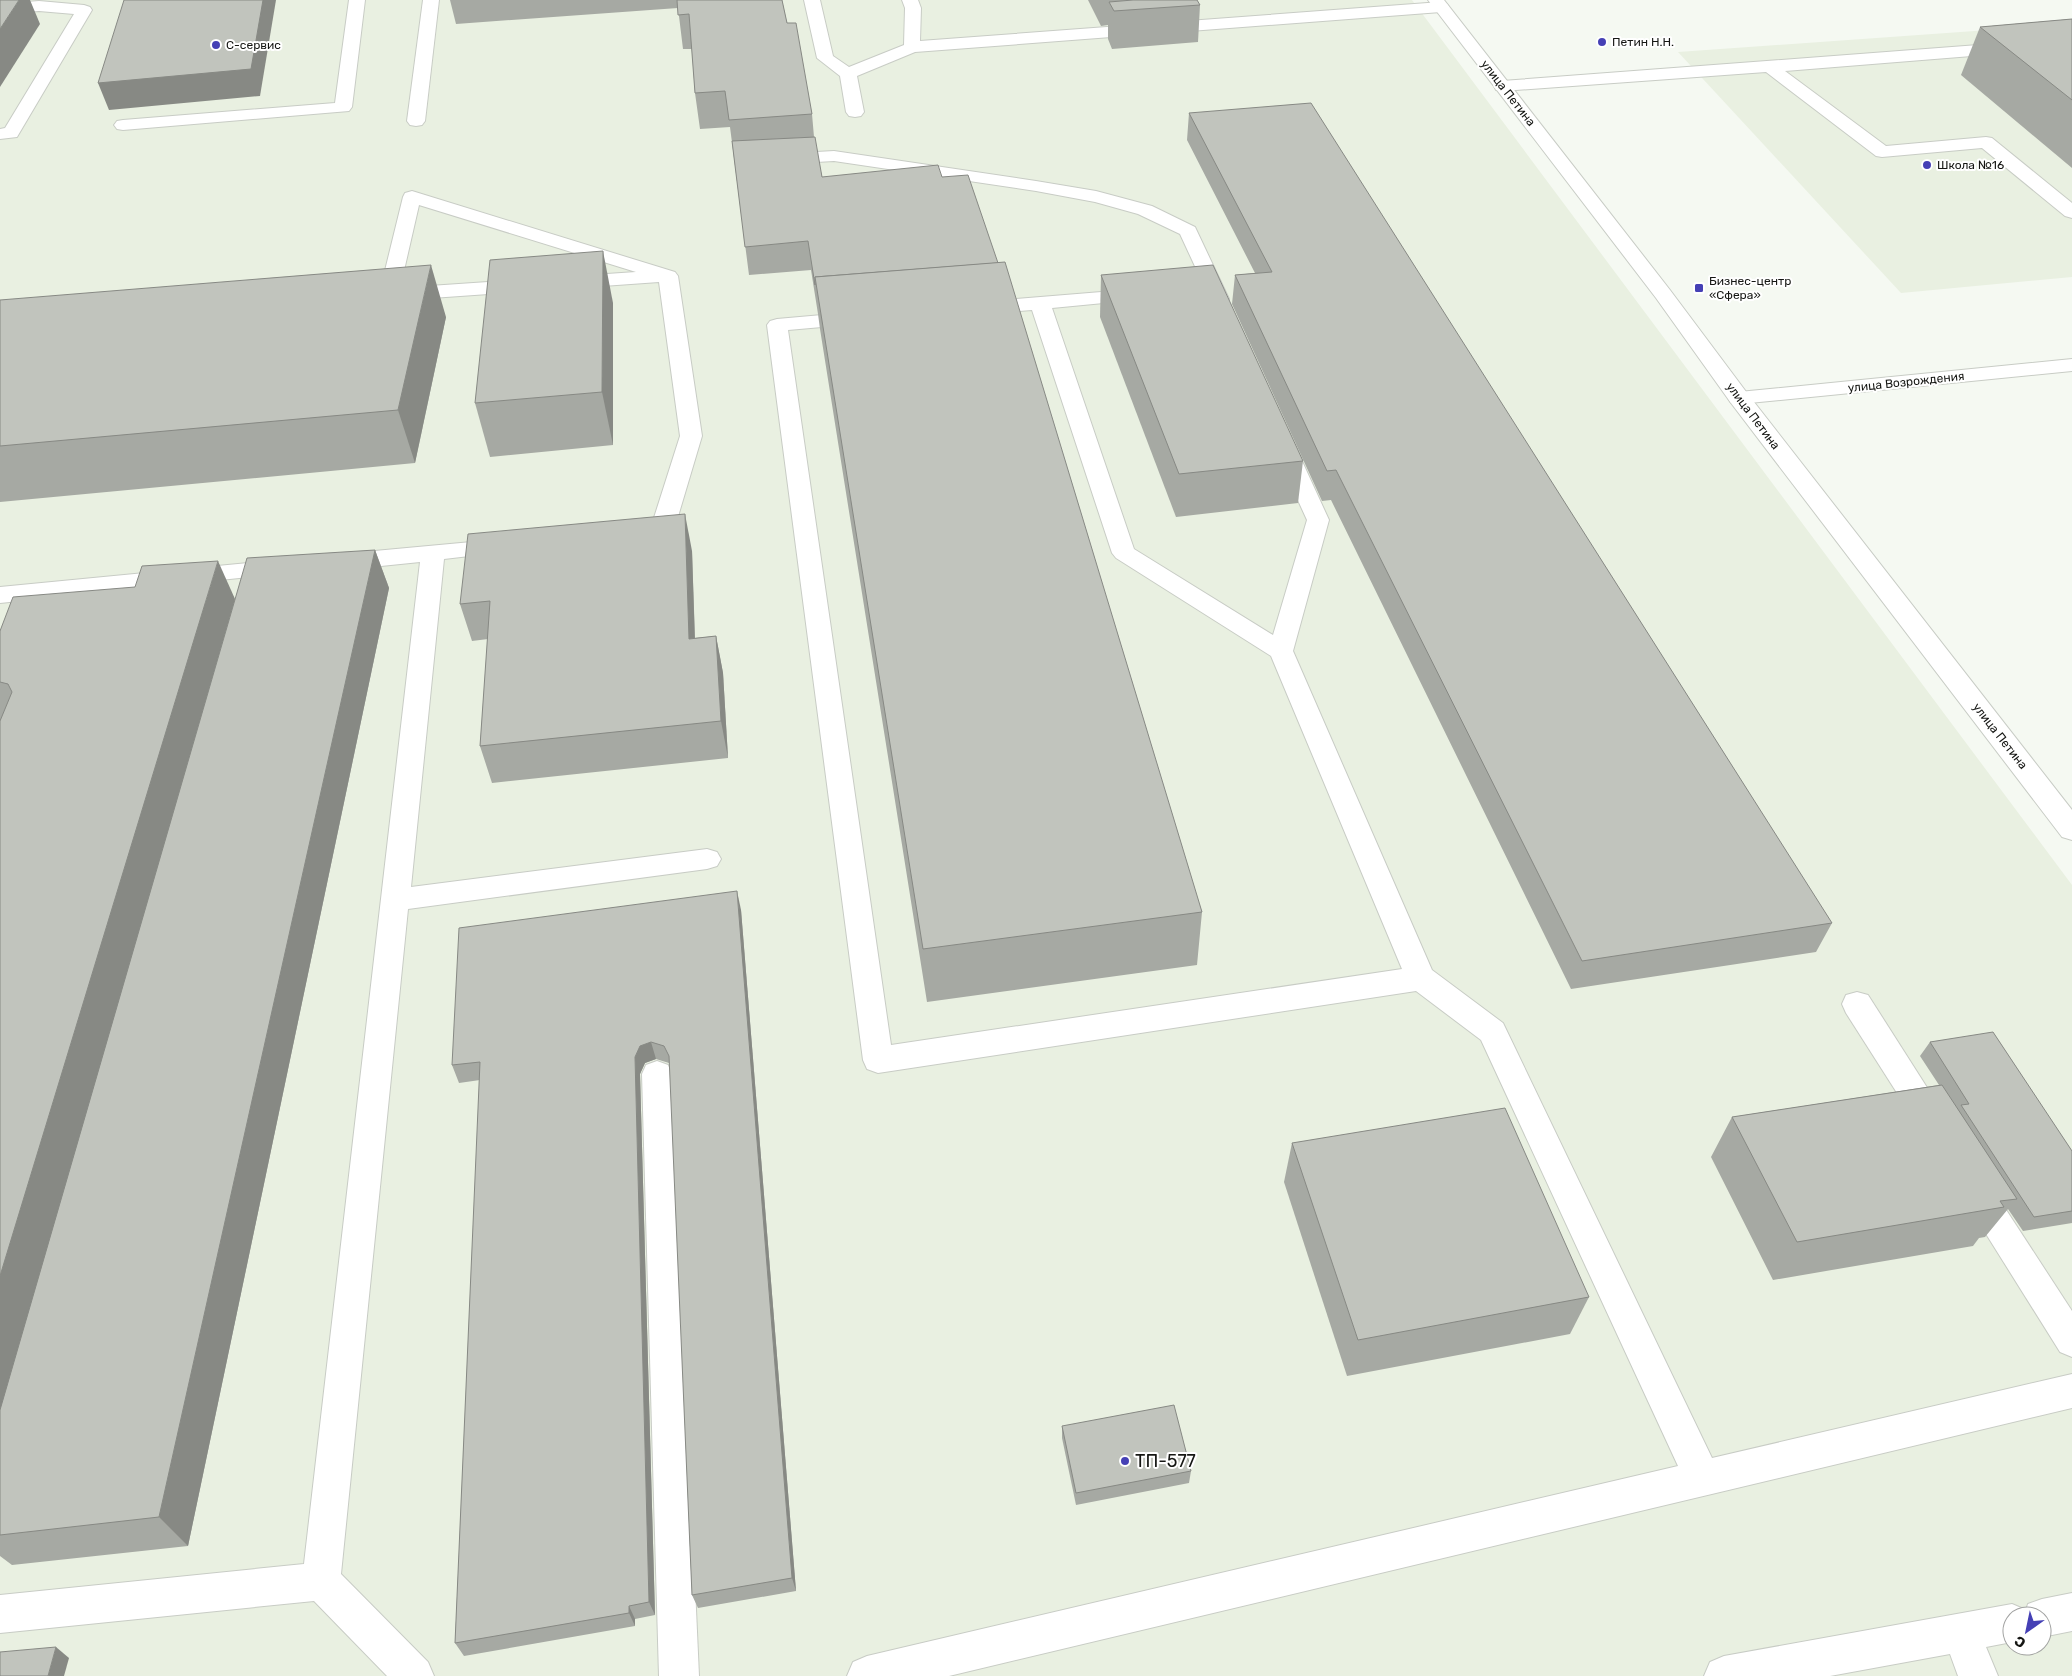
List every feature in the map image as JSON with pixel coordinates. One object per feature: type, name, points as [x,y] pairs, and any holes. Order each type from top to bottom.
[{"type":"street","points":[[123,125],[343,107],[358,0]]},
{"type":"street","points":[[416,121],[430,0]]},
{"type":"street","points":[[812,0],[825,58],[848,74],[855,112]]},
{"type":"street","points":[[910,0],[913,8],[912,47]]},
{"type":"street","points":[[0,9],[39,3],[84,10],[11,133],[0,134]]},
{"type":"street","points":[[848,74],[912,47],[1439,4]]},
{"type":"street","name":"улица Петина","points":[[1439,4],[1663,294],[1739,398],[2072,830]]},
{"type":"street","points":[[1502,86],[1770,67],[2072,42]]},
{"type":"street","points":[[1770,67],[1882,152],[1986,142],[2072,212]]},
{"type":"street","points":[[759,161],[834,156],[1036,186],[1096,197],[1145,210],[1188,231],[1204,290],[1230,324]]},
{"type":"street","points":[[412,197],[668,276],[439,292],[389,295],[412,197]]},
{"type":"street","points":[[612,535],[662,530],[690,436],[668,276]]},
{"type":"street","points":[[962,310],[1166,293]]},
{"type":"street","points":[[1040,303],[1124,553],[1281,651],[1421,978],[1492,1032],[1702,1478]]},
{"type":"street","points":[[874,317],[777,325],[878,1060],[1421,978]]},
{"type":"street","name":"улица Возрождения","points":[[1739,398],[2072,365]]},
{"type":"street","points":[[1278,431],[1318,520],[1281,651]]},
{"type":"street","points":[[0,595],[522,544]]},
{"type":"street","points":[[322,1581],[394,900],[433,553]]},
{"type":"street","points":[[249,599],[257,570]]},
{"type":"street","points":[[27,618],[37,591]]},
{"type":"street","points":[[394,900],[707,859]]},
{"type":"street","points":[[1857,1004],[2072,1341]]},
{"type":"street","points":[[657,1074],[679,1676]]},
{"type":"street","points":[[867,1676],[2072,1391]]},
{"type":"street","points":[[0,1614],[322,1581]]},
{"type":"street","points":[[322,1581],[414,1676]]},
{"type":"street","points":[[2052,1616],[2072,1612]]},
{"type":"street","points":[[1724,1676],[2002,1625]]},
{"type":"street","points":[[1961,1633],[1978,1676]]},
{"type":"shaded area","points":[[0,0],[1412,0],[2072,885],[2072,1676],[0,1676]]},
{"type":"shaded area","name":"Школа №16","points":[[2072,24],[2072,277],[1901,293],[1678,52]]},
{"type":"building","points":[[0,0],[19,0],[0,29]]},
{"type":"building","points":[[124,0],[263,0],[251,69],[98,83]]},
{"type":"building","points":[[677,0],[782,0],[787,23],[796,23],[812,114],[729,120],[725,91],[695,93],[689,14],[678,15]]},
{"type":"building","points":[[1197,0],[1200,5],[1114,11],[1109,2]]},
{"type":"building","points":[[2072,19],[2072,100],[1980,27]]},
{"type":"building","points":[[1311,103],[1832,923],[1582,961],[1336,470],[1327,471],[1235,275],[1272,272],[1189,113]]},
{"type":"building","points":[[815,137],[822,177],[938,165],[942,177],[968,175],[998,263],[815,277],[815,285],[808,241],[745,247],[732,141]]},
{"type":"building","points":[[603,251],[602,392],[475,403],[490,260]]},
{"type":"building","points":[[1005,262],[1202,912],[923,949],[815,277]]},
{"type":"building","points":[[431,265],[398,410],[0,446],[0,300]]},
{"type":"building","points":[[1213,265],[1303,461],[1179,474],[1101,275]]},
{"type":"building","points":[[685,514],[689,639],[716,636],[721,721],[480,746],[490,601],[460,604],[468,534]]},
{"type":"building","points":[[375,550],[159,1517],[0,1535],[0,1410],[247,558]]},
{"type":"building","points":[[218,561],[0,1276],[0,721],[12,692],[8,684],[0,682],[0,631],[13,597],[135,587],[142,566]]},
{"type":"building","points":[[737,891],[792,1578],[692,1595],[669,1056],[664,1046],[651,1042],[640,1046],[635,1057],[649,1602],[629,1606],[629,1613],[455,1643],[480,1062],[452,1065],[459,928]]},
{"type":"building","points":[[1993,1032],[2072,1151],[2072,1211],[2034,1217],[1961,1105],[1969,1104],[1930,1042]]},
{"type":"building","points":[[1942,1085],[2017,1199],[2000,1201],[2004,1207],[1797,1242],[1732,1117]]},
{"type":"building","points":[[1505,1108],[1589,1297],[1358,1340],[1292,1143]]},
{"type":"building","name":"ТП-577","points":[[1174,1405],[1191,1471],[1076,1493],[1062,1426]]},
{"type":"building","points":[[56,1647],[48,1676],[0,1676],[0,1652]]},
{"type":"place","name":"Петин Н.Н.","points":[[1602,42]]},
{"type":"place","name":"С-сервис","points":[[216,45]]},
{"type":"place","name":"Школа №16","points":[[1927,165]]},
{"type":"place","name":"Бизнес-центр «Сфера»","points":[[1699,288]]},
{"type":"place","name":"ТП-577","points":[[1125,1461]]}]
